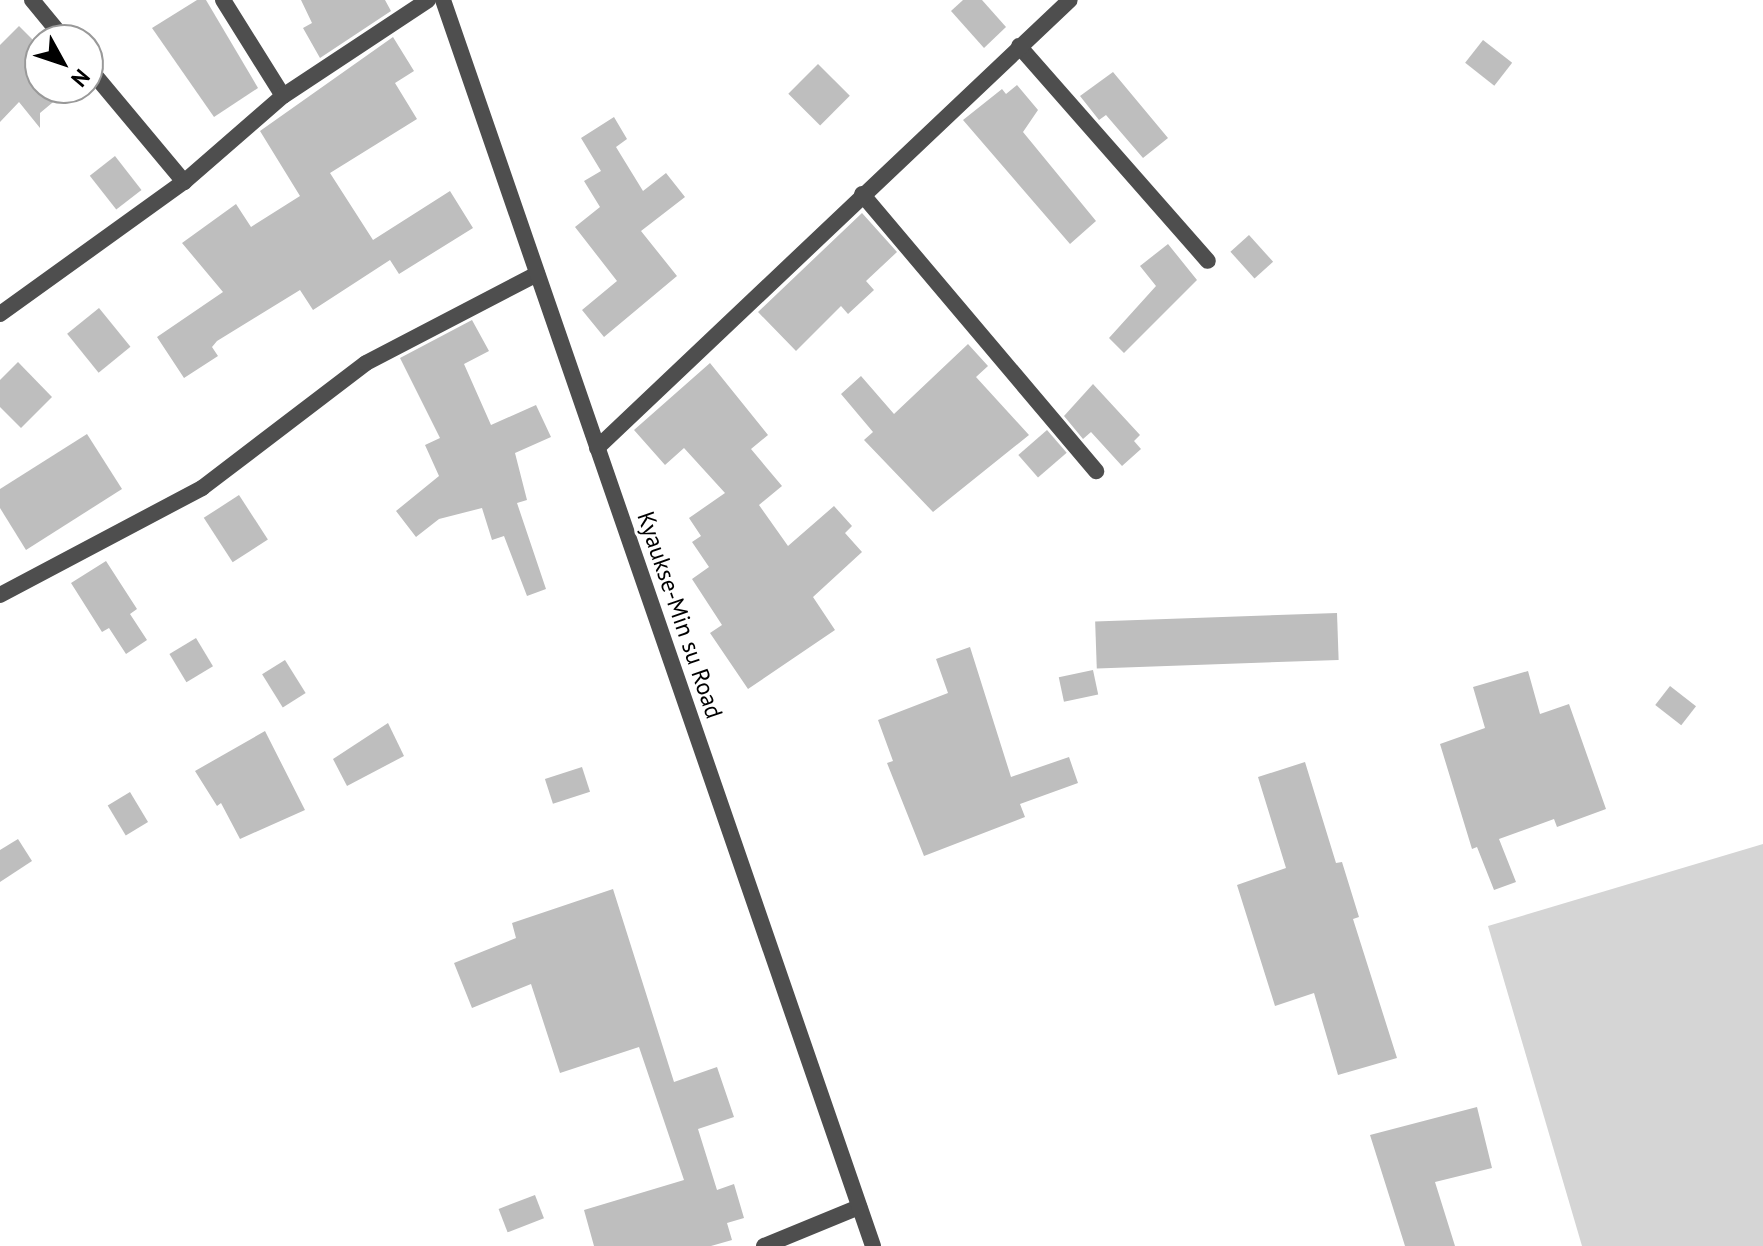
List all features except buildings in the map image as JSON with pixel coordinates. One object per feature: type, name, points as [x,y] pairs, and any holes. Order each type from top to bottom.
[{"type":"street","points":[[32,0],[52,24]]},
{"type":"street","points":[[223,0],[283,96]]},
{"type":"street","points":[[0,314],[184,182],[283,96],[428,0]]},
{"type":"street","name":"Kyaukse-Min su Road","points":[[443,0],[873,1246]]},
{"type":"street","points":[[597,448],[1070,0]]},
{"type":"street","points":[[1019,46],[1208,261]]},
{"type":"street","points":[[104,86],[184,182]]},
{"type":"street","points":[[862,194],[1096,471]]},
{"type":"street","points":[[0,595],[202,488],[366,363],[537,274]]},
{"type":"street","points":[[764,1246],[859,1207]]},
{"type":"shaded area","points":[[1763,844],[1763,1246],[1582,1246],[1488,926]]}]
